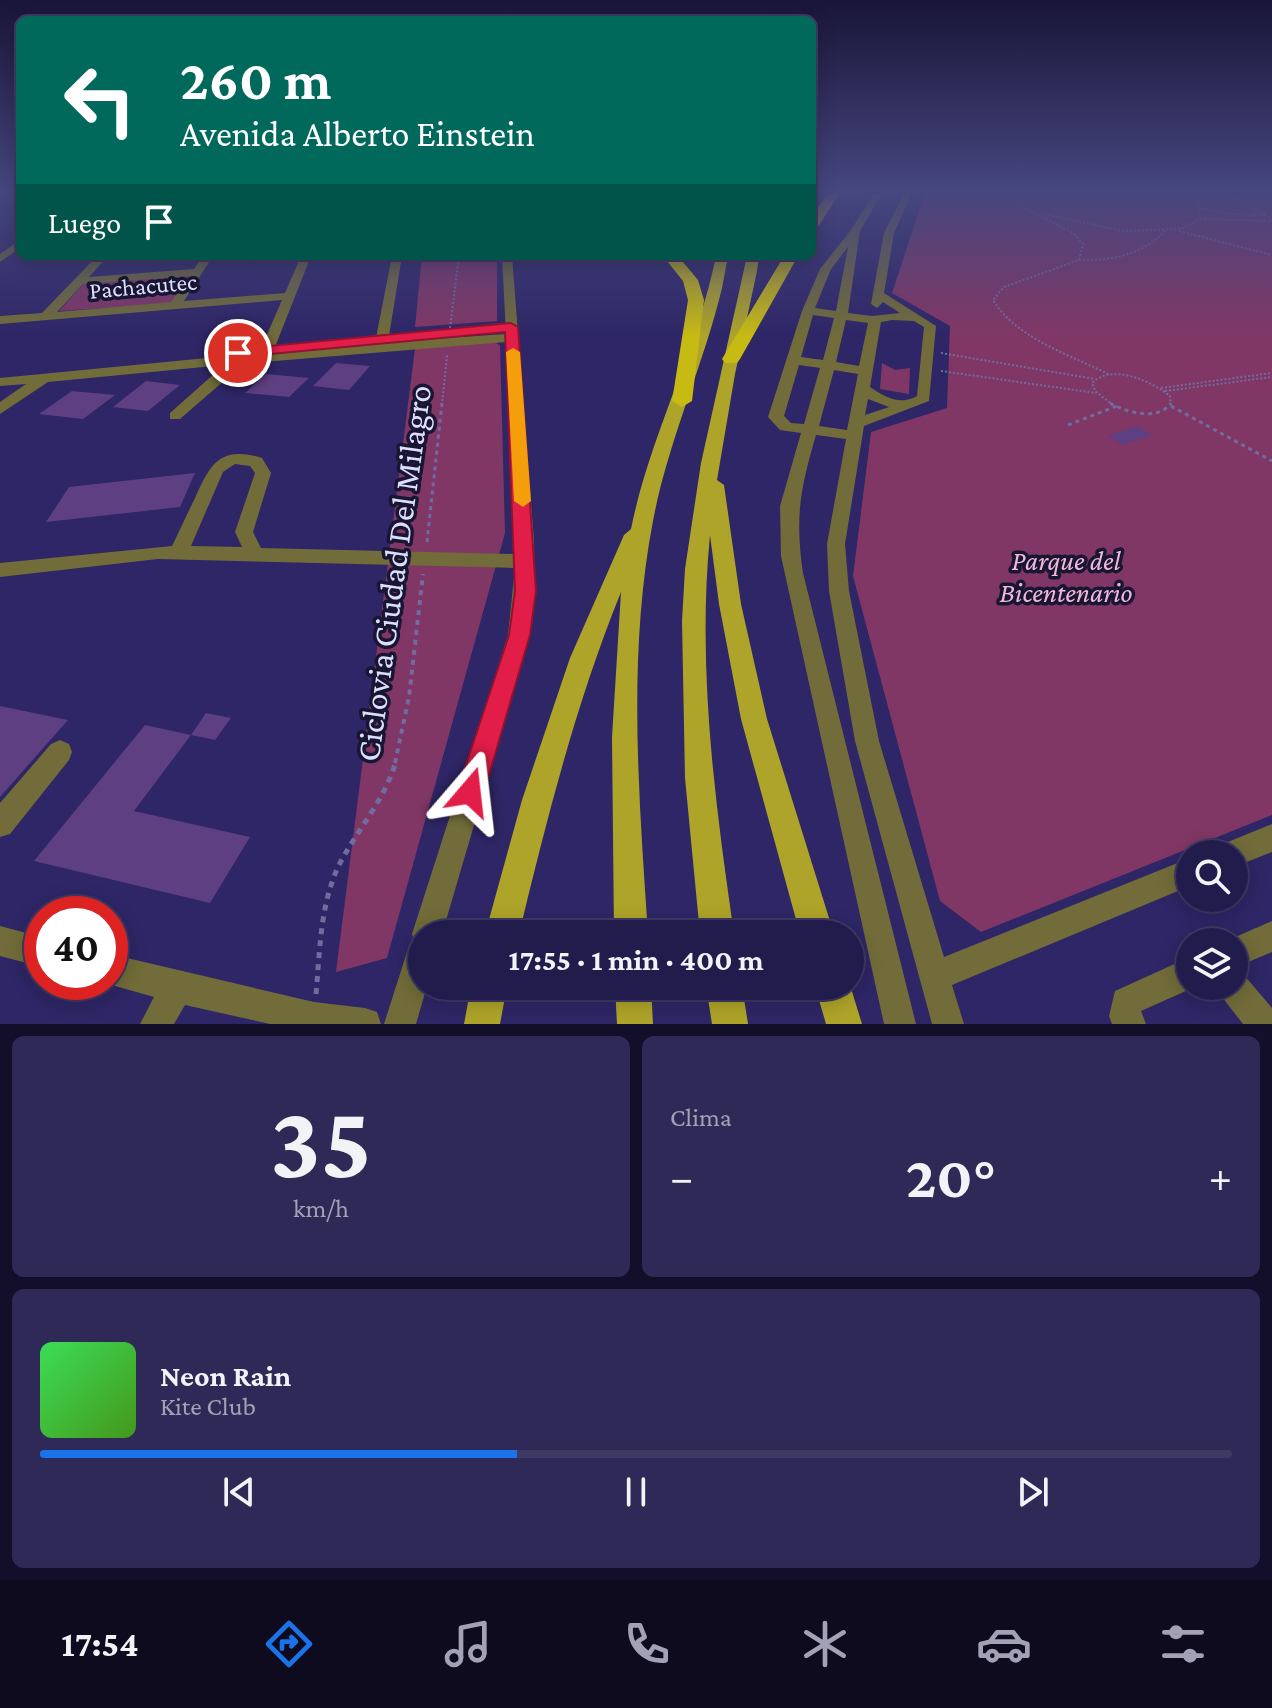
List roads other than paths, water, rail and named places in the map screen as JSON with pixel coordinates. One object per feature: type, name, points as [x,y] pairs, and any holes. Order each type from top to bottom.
[{"type":"highway","points":[[673,260],[690,280],[696,300],[682,401]]},
{"type":"highway","points":[[731,359],[788,260]]},
{"type":"main road","points":[[506,920],[537,800],[582,658],[646,505],[710,311],[721,260]]},
{"type":"main road","points":[[715,920],[702,819],[694,685],[698,554],[711,461],[731,359],[750,286],[753,260]]},
{"type":"main road","points":[[711,461],[730,604],[754,719],[813,920]]},
{"type":"main road","points":[[630,920],[625,815],[625,696],[633,589],[646,505]]},
{"type":"main road","points":[[482,1024],[486,1000]]},
{"type":"main road","points":[[634,1000],[635,1024]]},
{"type":"main road","points":[[726,1000],[730,1024]]},
{"type":"main road","points":[[837,1000],[844,1024]]},
{"type":"street","points":[[847,241],[828,266],[808,311],[776,417],[786,427],[810,431],[853,430],[924,398],[930,326],[878,294]]},
{"type":"street","points":[[854,241],[851,270],[789,503],[788,536],[793,573],[900,1024]]},
{"type":"street","points":[[885,241],[875,320],[853,430],[836,544],[839,591],[867,741],[948,1024]]},
{"type":"street","points":[[46,316],[99,260]]},
{"type":"street","points":[[175,305],[206,260]]},
{"type":"street","points":[[266,354],[304,260]]},
{"type":"street","points":[[382,343],[396,260]]},
{"type":"street","points":[[431,920],[519,635],[526,561],[507,260]]},
{"type":"street","points":[[828,266],[881,275]]},
{"type":"street","points":[[79,281],[198,272]]},
{"type":"street","name":"Pachacutec","points":[[0,320],[289,296]]},
{"type":"street","points":[[808,311],[875,320],[892,316],[917,318]]},
{"type":"street","points":[[0,374],[512,333]]},
{"type":"street","points":[[0,382],[234,360],[266,354]]},
{"type":"street","points":[[175,416],[228,370],[234,360]]},
{"type":"street","points":[[792,360],[866,371]]},
{"type":"street","points":[[0,409],[44,378]]},
{"type":"street","points":[[862,389],[885,402],[910,406]]},
{"type":"street","points":[[179,552],[216,470],[222,463],[240,458],[256,462],[263,473],[244,532],[254,553]]},
{"type":"street","points":[[0,570],[158,552],[526,561]]},
{"type":"street","points":[[0,824],[60,752]]},
{"type":"street","points":[[1248,848],[1272,838]]},
{"type":"street","points":[[933,977],[1176,878]]},
{"type":"street","points":[[1248,947],[1272,936]]},
{"type":"street","points":[[0,941],[24,947]]},
{"type":"street","points":[[128,974],[314,1018],[365,1024]]},
{"type":"street","points":[[1130,1024],[1125,1016],[1126,1002],[1176,979]]},
{"type":"street","points":[[156,1024],[178,987]]},
{"type":"street","points":[[400,1024],[408,998]]},
{"type":"street","points":[[1244,1000],[1264,1024]]},
{"type":"park label","name":"Parque del Bicentenario","points":[[1066,576]]}]
